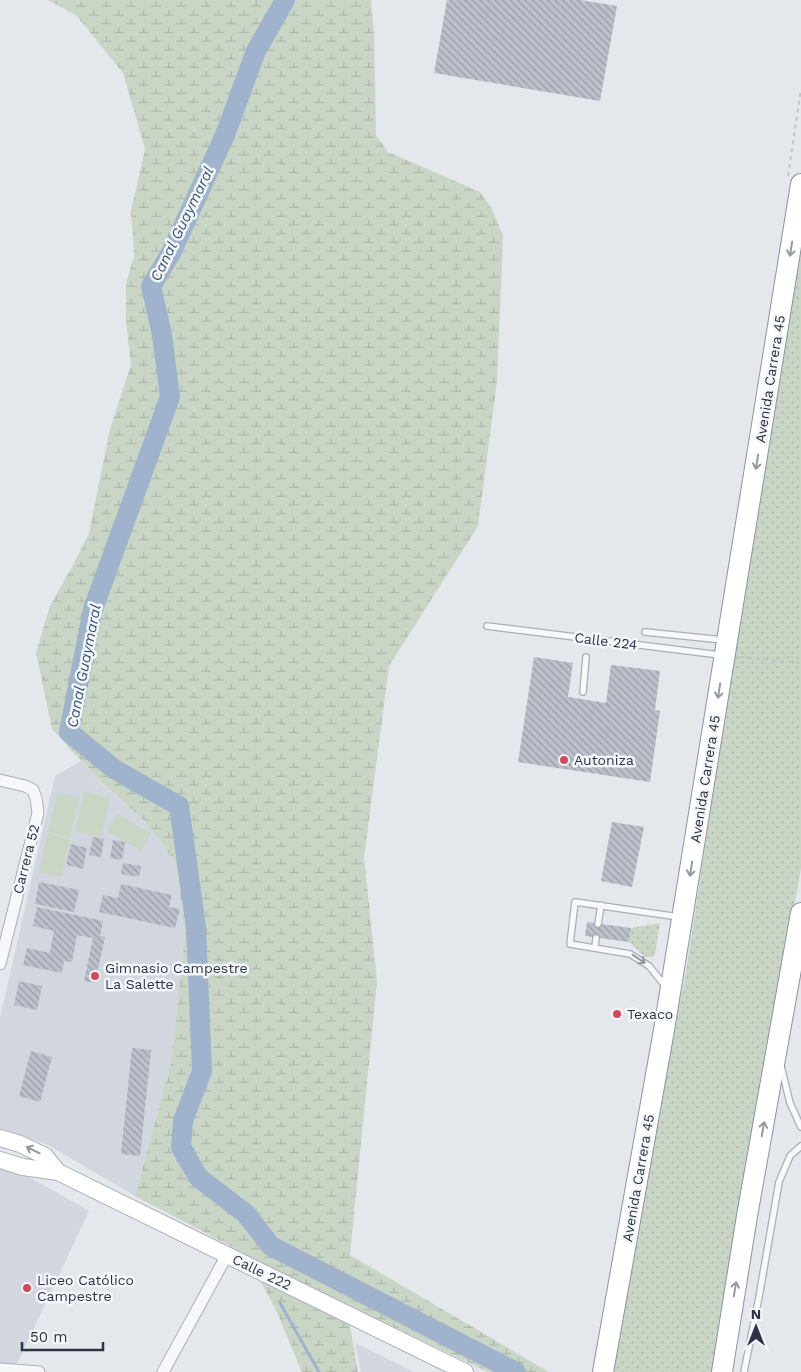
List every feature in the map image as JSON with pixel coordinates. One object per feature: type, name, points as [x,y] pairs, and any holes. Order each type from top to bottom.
[{"type":"highway","name":"Avenida Carrera 45","points":[[603,1372],[683,918],[801,184]]},
{"type":"highway","points":[[722,1372],[801,913]]},
{"type":"street","name":"Carrera 52","points":[[0,780],[25,786],[33,790],[38,813],[0,964]]},
{"type":"street","name":"Calle 222","points":[[0,1138],[20,1144],[45,1156],[58,1172]]},
{"type":"street","name":"Calle 222","points":[[0,1160],[23,1167],[58,1172],[465,1372]]},
{"type":"street","points":[[163,1372],[227,1255]]},
{"type":"street","points":[[0,1369],[39,1372]]},
{"type":"lane","name":"Calle 224","points":[[487,626],[726,648]]},
{"type":"lane","points":[[645,632],[726,648]]},
{"type":"lane","points":[[583,692],[586,657]]},
{"type":"lane","points":[[670,992],[649,966],[636,957],[623,951],[570,944],[575,902],[683,918]]},
{"type":"lane","points":[[598,924],[601,905]]},
{"type":"lane","points":[[595,947],[596,938]]},
{"type":"lane","points":[[777,1049],[790,1103],[801,1127]]},
{"type":"lane","points":[[744,1372],[779,1182],[790,1156],[801,1146]]},
{"type":"path","points":[[726,648],[801,663]]},
{"type":"shaded area","name":"Gimnasio Campestre La Salette","points":[[81,761],[101,783],[146,822],[176,863],[185,935],[171,1063],[135,1196],[48,1145],[0,1129],[0,1018],[55,776]]},
{"type":"shaded area","name":"Liceo Católico Campestre","points":[[0,1170],[31,1178],[89,1211],[16,1366],[0,1365]]},
{"type":"shaded area","points":[[355,1343],[414,1372],[361,1372]]},
{"type":"green space","points":[[48,0],[371,0],[374,33],[376,135],[388,152],[480,192],[492,209],[503,236],[497,381],[478,526],[389,666],[364,858],[377,981],[350,1255],[549,1372],[488,1372],[346,1304],[358,1372],[302,1372],[275,1308],[246,1254],[135,1196],[171,1063],[185,935],[176,863],[146,822],[101,782],[52,729],[36,653],[50,606],[89,533],[110,429],[131,365],[126,322],[126,284],[134,256],[131,211],[145,149],[123,73],[76,15]]},
{"type":"green space","points":[[801,250],[801,868],[712,1372],[611,1372],[661,1096],[686,972],[729,687]]},
{"type":"green space","points":[[84,792],[110,798],[101,837],[75,831]]},
{"type":"green space","points":[[57,793],[79,798],[70,837],[48,832]]},
{"type":"green space","points":[[118,814],[151,833],[141,851],[107,831]]},
{"type":"green space","points":[[48,833],[70,839],[61,877],[39,872]]},
{"type":"green space","points":[[660,923],[655,955],[645,957],[629,942],[631,928]]},
{"type":"building","points":[[447,0],[580,0],[617,6],[600,101],[434,73]]},
{"type":"building","points":[[534,657],[573,663],[568,697],[606,703],[611,665],[660,671],[655,710],[660,711],[650,782],[518,762]]},
{"type":"building","points":[[612,822],[644,827],[632,887],[601,881]]},
{"type":"building","points":[[93,837],[104,839],[101,857],[89,855]]},
{"type":"building","points":[[113,840],[125,842],[122,860],[110,858]]},
{"type":"building","points":[[71,844],[87,848],[83,869],[66,865]]},
{"type":"building","points":[[123,863],[141,866],[139,877],[121,874]]},
{"type":"building","points":[[39,882],[79,890],[74,912],[35,904]]},
{"type":"building","points":[[121,884],[172,895],[169,907],[180,909],[175,928],[99,912],[103,895],[118,898]]},
{"type":"building","points":[[37,907],[103,921],[100,936],[105,937],[95,983],[84,981],[93,938],[77,935],[72,962],[64,961],[62,973],[23,965],[27,948],[50,953],[54,931],[33,926]]},
{"type":"building","points":[[587,922],[631,928],[629,942],[585,936]]},
{"type":"building","points":[[19,981],[42,986],[37,1010],[14,1005]]},
{"type":"building","points":[[132,1048],[151,1050],[140,1156],[121,1154]]},
{"type":"building","points":[[31,1051],[52,1057],[40,1102],[19,1096]]},
{"type":"waterway","name":"Canal Guaymaral","points":[[285,0],[256,51],[225,135],[171,253],[151,286],[162,335],[170,397],[93,609],[69,732],[114,769],[179,806],[196,927],[202,1071],[183,1121],[181,1147],[198,1177],[246,1214],[271,1246],[516,1372]]},
{"type":"waterway","points":[[280,1303],[319,1372]]},
{"type":"place","name":"Autoniza","points":[[564,760]]},
{"type":"place","name":"Gimnasio Campestre La Salette","points":[[95,976]]},
{"type":"place","name":"Texaco","points":[[617,1014]]},
{"type":"place","name":"Liceo Católico Campestre","points":[[27,1288]]}]
